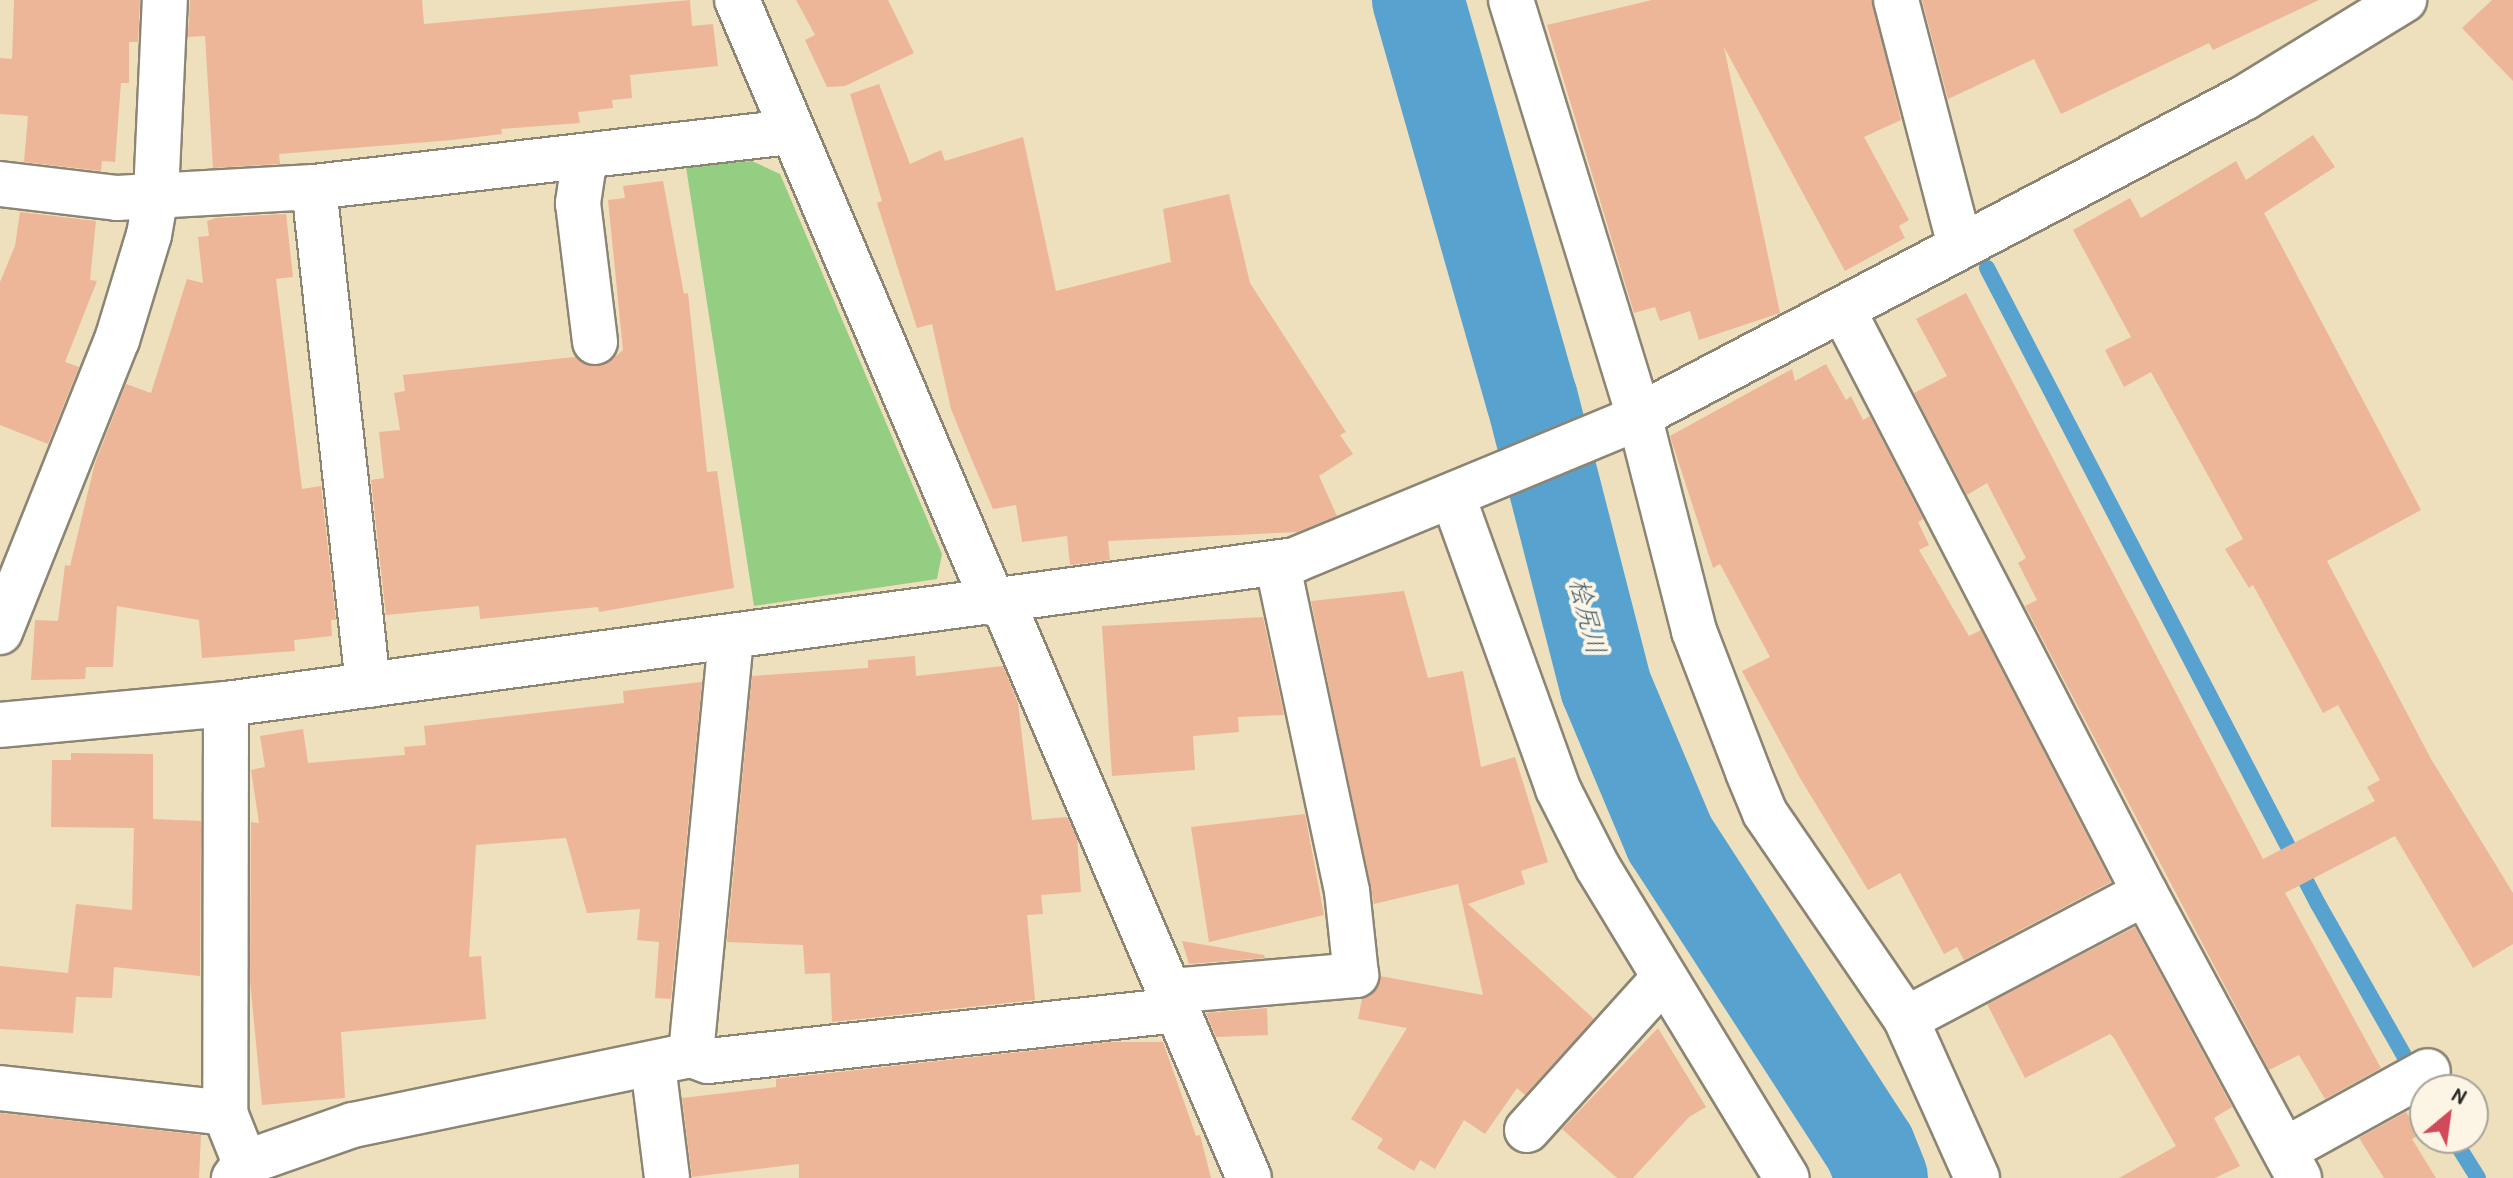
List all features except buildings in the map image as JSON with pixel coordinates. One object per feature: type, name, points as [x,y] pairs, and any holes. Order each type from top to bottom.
[{"type":"street","points":[[0,632],[117,340],[156,195],[165,0]]},
{"type":"street","points":[[737,0],[1249,1178]]},
{"type":"street","points":[[1511,0],[1694,631],[1765,813],[1906,1019],[1977,1178]]},
{"type":"street","points":[[1896,0],[1960,246]]},
{"type":"street","points":[[0,725],[226,704],[998,603],[1277,563],[1462,493],[1632,419],[2244,98],[2404,0]]},
{"type":"street","points":[[0,184],[117,198],[314,187],[792,132]]},
{"type":"street","points":[[585,156],[578,203],[595,342]]},
{"type":"street","points":[[314,187],[368,685]]},
{"type":"street","points":[[1843,310],[2145,893],[2292,1164],[2409,1082]]},
{"type":"street","points":[[1462,493],[1558,789],[1664,978],[1787,1178]]},
{"type":"street","points":[[226,704],[225,1113],[239,1170],[353,1125],[672,1060],[708,1061],[1356,975],[1347,891],[1277,563]]},
{"type":"street","points":[[667,1178],[672,1060],[731,638]]},
{"type":"street","points":[[1906,1019],[2145,893]]},
{"type":"street","points":[[1527,1130],[1664,978]]},
{"type":"street","points":[[0,1088],[225,1113]]},
{"type":"green space","points":[[752,161],[780,174],[942,554],[937,579],[754,606],[686,167]]},
{"type":"waterway","name":"桧尻川","points":[[1418,0],[1532,399],[1606,687],[1670,839],[1870,1148],[1882,1178]]},
{"type":"waterway","points":[[1987,268],[2318,904],[2414,1074]]},
{"type":"waterway","points":[[2463,1154],[2478,1178]]}]
